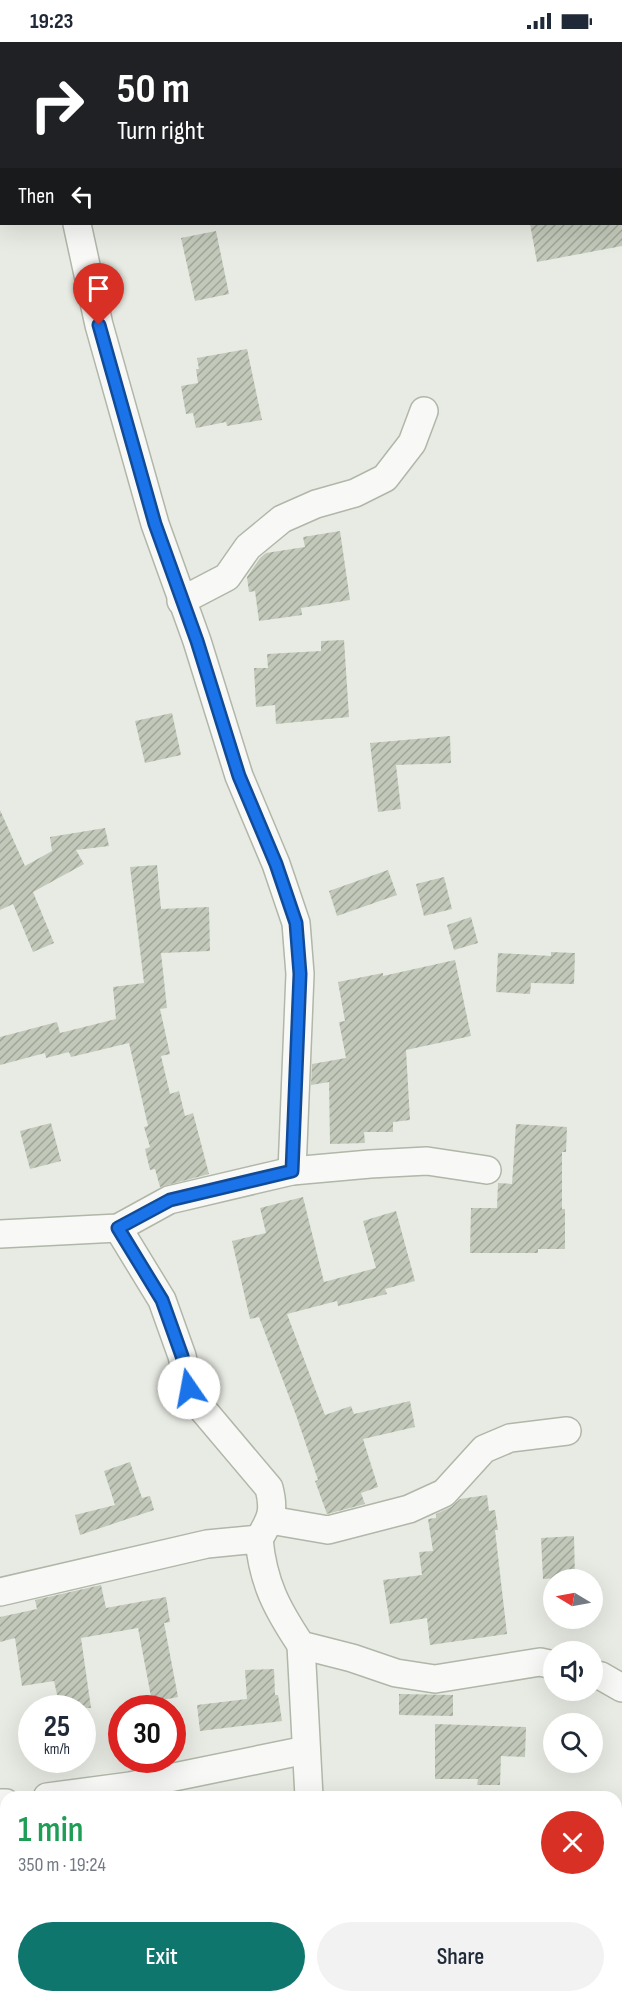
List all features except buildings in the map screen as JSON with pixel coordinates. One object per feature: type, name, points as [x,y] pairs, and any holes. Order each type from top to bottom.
[{"type":"street","points":[[77,225],[99,325],[155,524],[197,641],[239,776],[276,864],[296,923],[300,974],[292,1171]]},
{"type":"street","points":[[182,601],[227,577],[248,547],[282,519],[316,504],[355,493],[385,478],[412,443],[424,411]]},
{"type":"street","points":[[0,1234],[118,1228],[170,1200],[292,1171],[427,1161],[487,1170]]},
{"type":"street","points":[[118,1228],[162,1300],[182,1356],[189,1388],[199,1405],[269,1488],[273,1505],[265,1530],[261,1562],[268,1588],[281,1615],[301,1645],[309,1791]]},
{"type":"street","points":[[0,1592],[265,1530],[328,1530],[409,1509],[444,1493],[484,1449],[510,1438],[567,1431]]},
{"type":"street","points":[[301,1645],[352,1658],[396,1673],[435,1679],[543,1663]]},
{"type":"street","points":[[603,1677],[622,1688]]},
{"type":"street","points":[[93,1791],[130,1786],[306,1750]]},
{"type":"route","points":[[99,325],[155,524],[197,641],[239,776],[276,864],[296,923],[299,957],[299,1016],[292,1171],[170,1200],[118,1228],[162,1300],[182,1356],[189,1388]]}]
